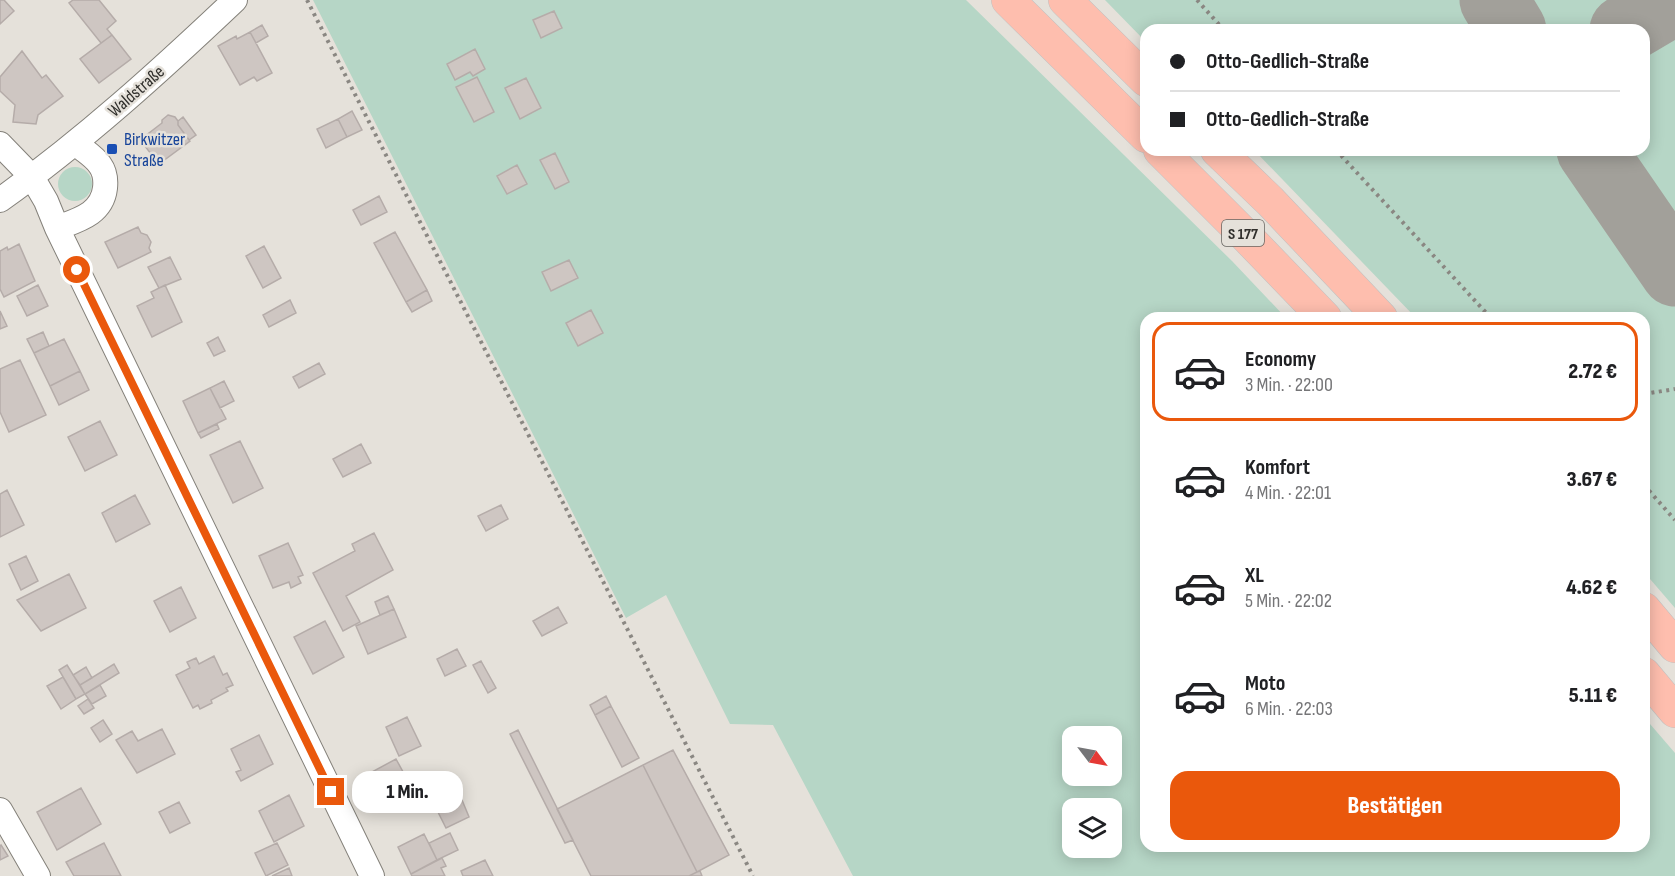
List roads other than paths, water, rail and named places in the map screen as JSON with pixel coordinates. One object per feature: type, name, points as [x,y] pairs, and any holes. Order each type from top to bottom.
[{"type":"highway","points":[[1008,0],[1140,130]]},
{"type":"highway","points":[[1065,0],[1140,74]]},
{"type":"highway","name":"S 177","points":[[1166,156],[1319,312]]},
{"type":"highway","name":"S 177","points":[[1223,156],[1270,201],[1374,312]]},
{"type":"highway","points":[[1650,616],[1675,646]]},
{"type":"highway","points":[[1650,681],[1675,711]]},
{"type":"street","name":"Waldstraße","points":[[32,177],[159,71],[235,0]]},
{"type":"street","points":[[57,228],[87,217],[102,201],[104,193],[106,180],[103,170],[75,143]]},
{"type":"street","points":[[0,144],[32,177],[46,201],[57,228],[372,876]]},
{"type":"street","points":[[0,200],[32,177]]},
{"type":"street","points":[[0,810],[38,876]]},
{"type":"place","name":"Birkwitzer Straße","points":[[112,149]]}]
